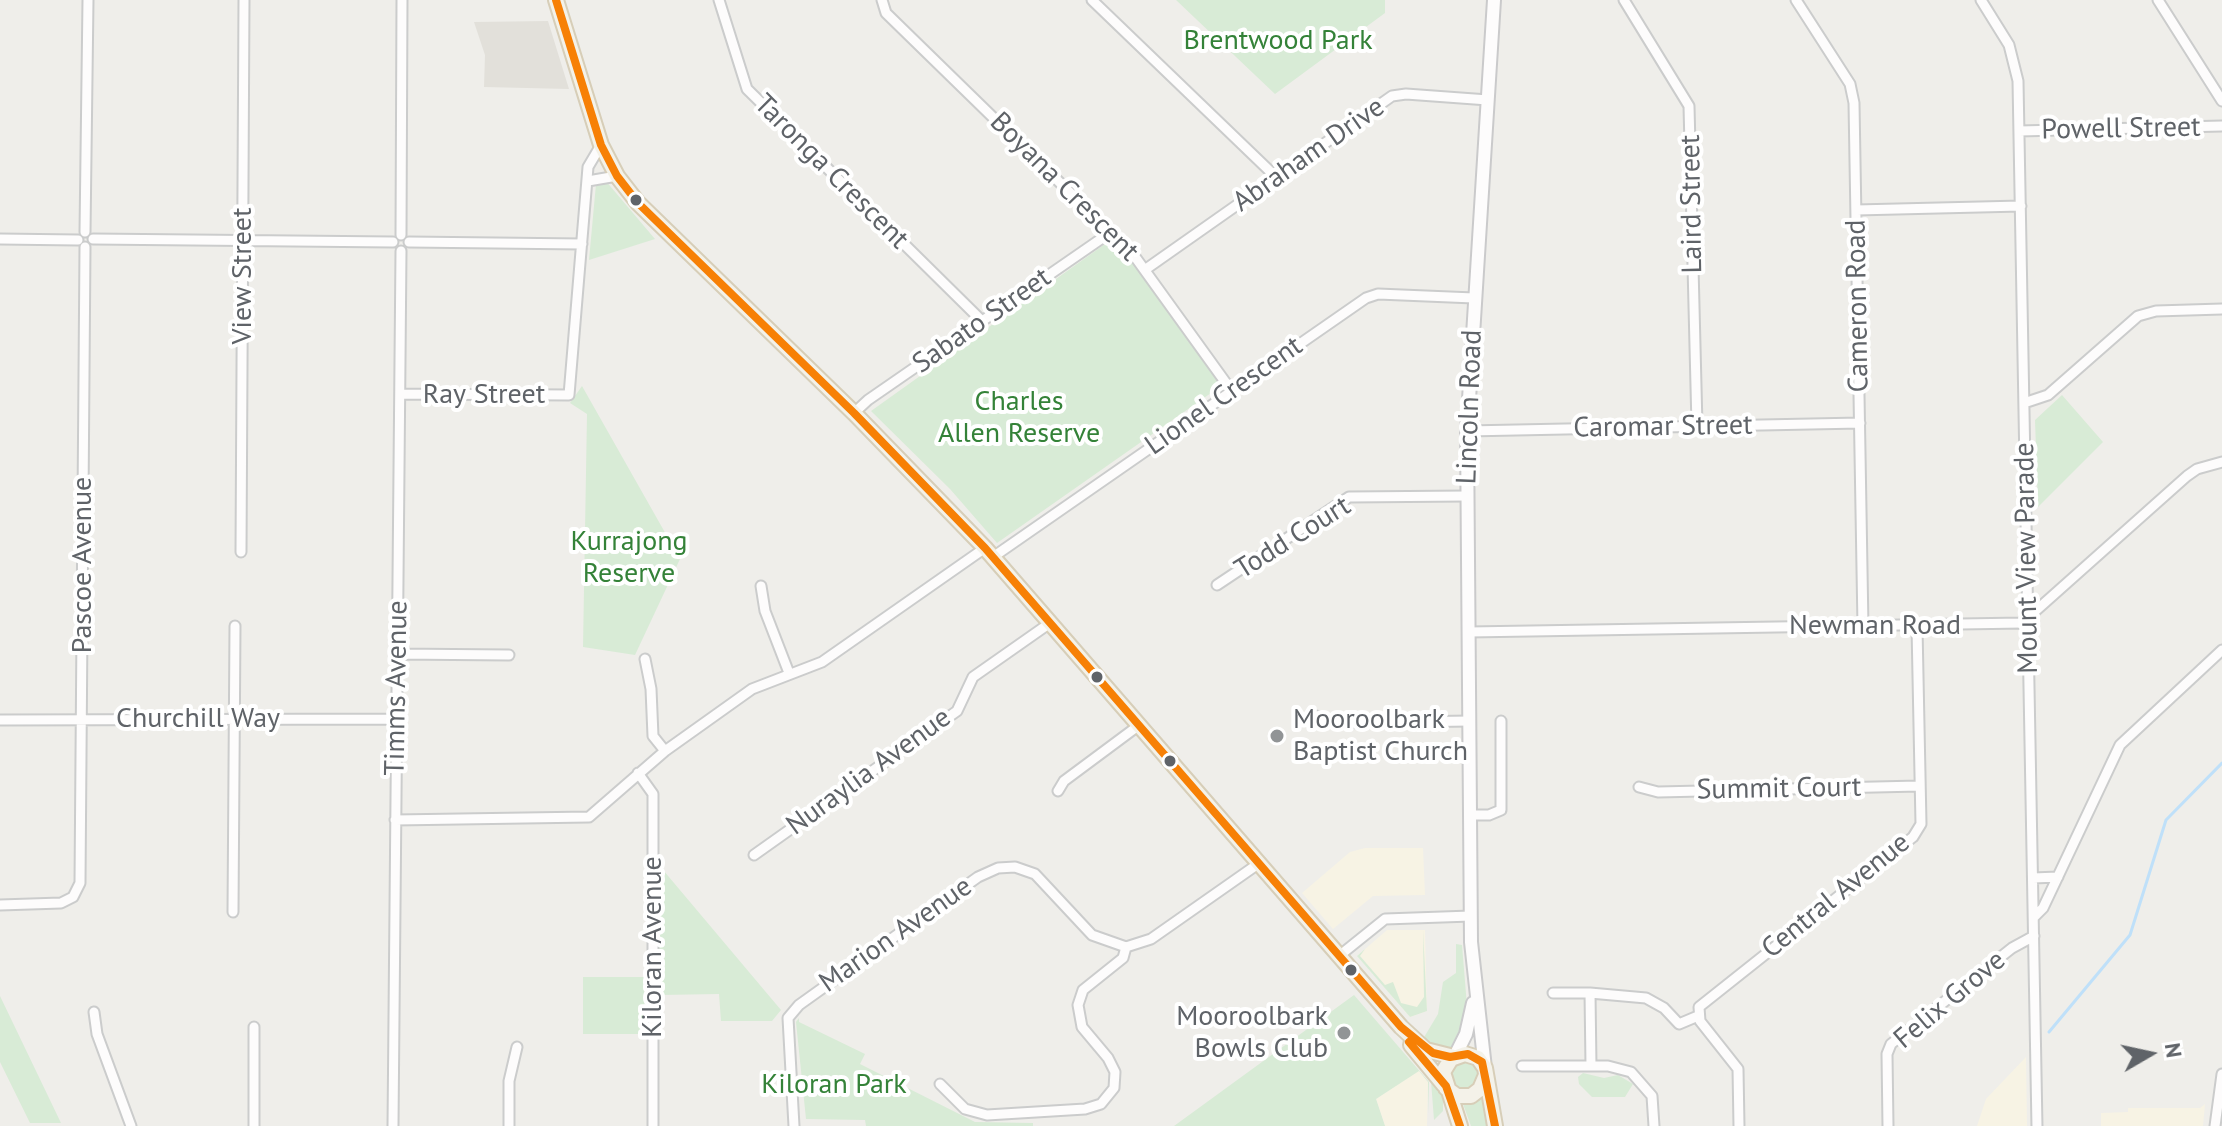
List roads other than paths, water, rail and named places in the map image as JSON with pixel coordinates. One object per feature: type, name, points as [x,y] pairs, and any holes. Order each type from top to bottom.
[{"type":"main road","points":[[556,0],[601,145],[617,176],[638,203],[854,413],[989,552],[1401,1027],[1426,1050],[1473,1056],[1486,1069],[1495,1126]]},
{"type":"main road","name":"Lincoln Road","points":[[1486,1069],[1474,990],[1471,916],[1467,431],[1494,0]]},
{"type":"main road","name":"Lincoln Road","points":[[1455,1056],[1469,1023],[1474,990]]},
{"type":"main road","points":[[1401,1027],[1412,1047],[1457,1096],[1471,1096],[1481,1087],[1486,1069]]},
{"type":"main road","points":[[1455,1056],[1444,1069],[1446,1087],[1460,1126]]},
{"type":"street","name":"Pascoe Avenue","points":[[0,905],[61,903],[73,897],[80,883],[88,0]]},
{"type":"street","name":"View Street","points":[[241,552],[244,0]]},
{"type":"street","points":[[401,239],[402,0]]},
{"type":"street","name":"Taronga Crescent","points":[[719,0],[747,89],[981,320]]},
{"type":"street","name":"Boyana Crescent","points":[[882,0],[886,13],[1146,269],[1231,390]]},
{"type":"street","points":[[1092,0],[1277,178]]},
{"type":"street","name":"Laird Street","points":[[1624,0],[1689,106],[1697,426]]},
{"type":"street","name":"Cameron Road","points":[[1796,0],[1853,93],[1863,627]]},
{"type":"street","name":"Mount View Parade","points":[[1981,0],[2014,58],[2019,131],[2037,1126]]},
{"type":"street","points":[[2158,0],[2222,101]]},
{"type":"street","name":"Abraham Drive","points":[[1146,269],[1392,96],[1406,94],[1488,100]]},
{"type":"street","name":"Powell Street","points":[[2019,131],[2222,126]]},
{"type":"street","points":[[0,239],[401,239],[582,244],[593,154],[601,145]]},
{"type":"street","points":[[588,181],[617,176]]},
{"type":"street","points":[[1856,210],[2021,206]]},
{"type":"street","name":"Sabato Street","points":[[854,413],[981,320],[1111,232]]},
{"type":"street","name":"Timms Avenue","points":[[393,1126],[401,239]]},
{"type":"street","name":"Ray Street","points":[[400,394],[569,395],[582,244]]},
{"type":"street","name":"Lionel Crescent","points":[[395,820],[583,819],[665,751],[752,689],[822,662],[1366,298],[1378,294],[1474,298]]},
{"type":"street","points":[[2024,403],[2048,395],[2138,316],[2156,311],[2222,309]]},
{"type":"street","name":"Caromar Street","points":[[1467,431],[1860,423]]},
{"type":"street","points":[[2029,618],[2187,476],[2197,469],[2222,462]]},
{"type":"street","name":"Todd Court","points":[[1217,585],[1349,497],[1467,496]]},
{"type":"street","points":[[761,586],[765,611],[789,673]]},
{"type":"street","name":"Newman Road","points":[[1469,632],[2010,625],[2029,618]]},
{"type":"street","name":"Nuraylia Avenue","points":[[754,855],[957,711],[973,677],[1050,623]]},
{"type":"street","points":[[233,912],[235,626]]},
{"type":"street","name":"Central Avenue","points":[[1698,1016],[1702,1004],[1913,837],[1921,824],[1917,627]]},
{"type":"street","points":[[2034,917],[2043,908],[2120,745],[2222,650]]},
{"type":"street","points":[[397,654],[509,655]]},
{"type":"street","points":[[645,659],[651,689],[653,736],[665,751]]},
{"type":"street","points":[[1316,716],[1336,723],[1470,721]]},
{"type":"street","name":"Churchill Way","points":[[0,720],[396,719]]},
{"type":"street","points":[[1471,815],[1489,815],[1501,810],[1501,721]]},
{"type":"street","points":[[1058,791],[1064,781],[1138,726]]},
{"type":"street","name":"Kiloran Avenue","points":[[638,773],[653,794],[653,1126]]},
{"type":"street","name":"Summit Court","points":[[1639,787],[1658,792],[1919,786]]},
{"type":"street","points":[[940,1084],[965,1109],[987,1115],[1085,1109],[1101,1104],[1114,1088],[1115,1072],[1108,1058],[1082,1027],[1078,1005],[1083,990],[1123,958],[1126,947],[1151,939],[1258,864]]},
{"type":"street","name":"Marion Avenue","points":[[794,1126],[788,1018],[799,1005],[978,877],[998,868],[1015,867],[1035,874],[1092,935],[1126,947]]},
{"type":"street","points":[[2033,878],[2058,877]]},
{"type":"street","points":[[1339,956],[1385,919],[1471,916]]},
{"type":"street","name":"Felix Grove","points":[[1888,1126],[1887,1054],[1891,1044],[2012,948],[2034,936]]},
{"type":"street","points":[[1553,993],[1646,998],[1664,1008],[1679,1024],[1698,1016],[1738,1069],[1739,1126]]},
{"type":"street","points":[[1590,993],[1591,1066]]},
{"type":"street","points":[[94,1012],[97,1034],[131,1126]]},
{"type":"street","points":[[254,1027],[254,1126]]},
{"type":"street","points":[[509,1126],[509,1081],[517,1047]]},
{"type":"street","points":[[1522,1066],[1623,1068],[1643,1082],[1652,1096],[1654,1126]]},
{"type":"street","points":[[2215,1126],[2222,1074]]},
{"type":"waterway","points":[[2049,1032],[2130,935],[2166,820],[2222,763]]},
{"type":"place","name":"Mooroolbark Baptist Church","points":[[1277,736]]},
{"type":"place","name":"Mooroolbark Bowls Club","points":[[1344,1033]]},
{"type":"park label","name":"Brentwood Park","points":[[1278,41]]},
{"type":"park label","name":"Charles Allen Reserve","points":[[1019,418]]},
{"type":"park label","name":"Kurrajong Reserve","points":[[629,558]]},
{"type":"park label","name":"Kiloran Park","points":[[834,1085]]}]
